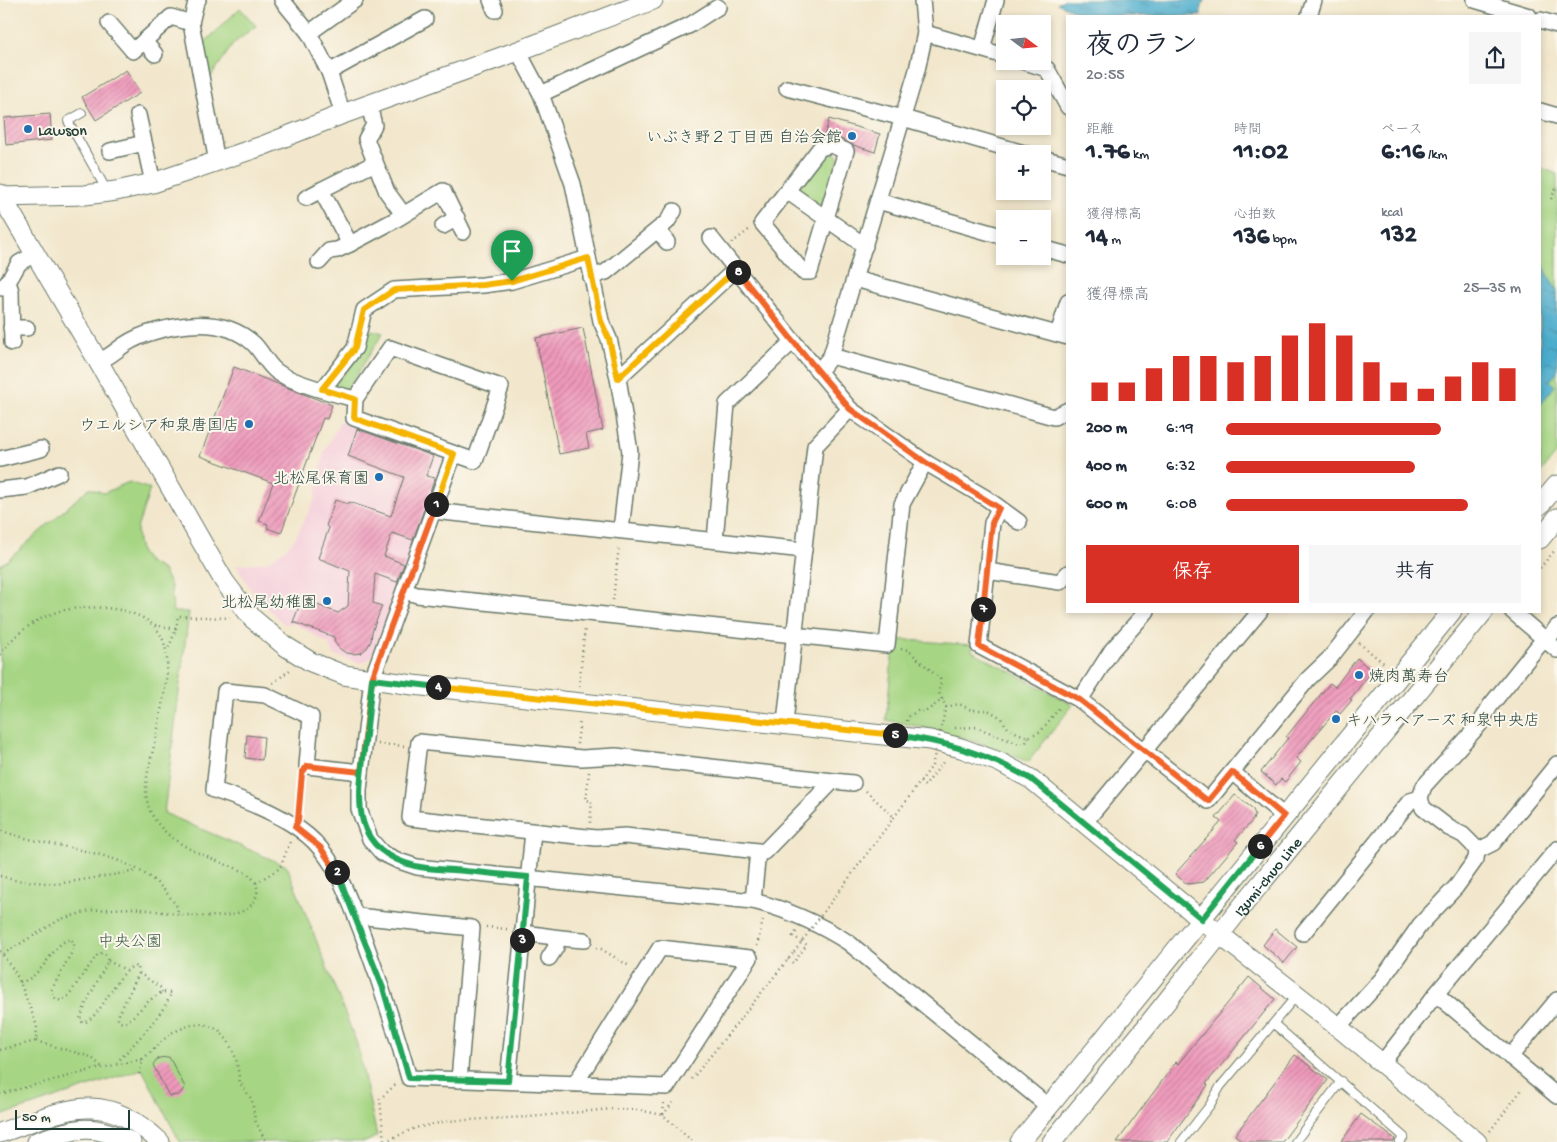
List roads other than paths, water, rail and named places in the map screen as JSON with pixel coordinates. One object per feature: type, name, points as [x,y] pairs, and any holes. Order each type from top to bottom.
[{"type":"street","points":[[198,0],[190,23],[216,162]]},
{"type":"street","points":[[282,0],[309,33],[329,72],[343,114]]},
{"type":"street","points":[[309,33],[355,0]]},
{"type":"street","points":[[653,0],[343,114],[262,146],[153,183],[85,195],[1,196],[224,581],[252,618],[285,646],[311,662],[344,675],[930,740],[961,748],[999,762],[1031,779],[1219,934],[1338,1027],[1474,1139]]},
{"type":"street","points":[[818,371],[831,356],[917,70],[925,33],[922,0]]},
{"type":"street","points":[[982,49],[996,0]]},
{"type":"street","points":[[1309,15],[1314,0]]},
{"type":"street","points":[[1475,0],[1526,15]]},
{"type":"street","points":[[541,94],[613,68],[693,31],[718,7]]},
{"type":"street","points":[[110,23],[133,51],[172,17],[190,23]]},
{"type":"street","points":[[329,72],[393,29],[425,19]]},
{"type":"street","points":[[1541,20],[1557,25]]},
{"type":"street","points":[[925,33],[996,53]]},
{"type":"street","points":[[144,41],[155,54]]},
{"type":"street","points":[[518,51],[541,94],[573,184],[601,321],[609,339],[618,378],[630,452],[621,530]]},
{"type":"street","points":[[1048,70],[1066,103]]},
{"type":"street","points":[[787,88],[903,118],[996,145]]},
{"type":"street","points":[[369,105],[374,125],[366,139],[387,192],[403,214]]},
{"type":"street","points":[[1541,111],[1557,116]]},
{"type":"street","points":[[138,114],[153,183]]},
{"type":"street","points":[[110,150],[144,143]]},
{"type":"street","points":[[831,145],[846,151],[810,272],[803,272],[762,223],[787,190],[820,148],[831,145]]},
{"type":"street","points":[[1051,161],[1066,165]]},
{"type":"street","points":[[306,198],[375,163]]},
{"type":"street","points":[[319,262],[330,251],[338,250],[350,244],[449,188],[457,218],[464,232]]},
{"type":"street","points":[[321,190],[350,244]]},
{"type":"street","points":[[787,190],[865,246]]},
{"type":"street","points":[[878,201],[996,234]]},
{"type":"street","points":[[591,277],[606,272],[667,222],[674,210]]},
{"type":"street","points":[[443,226],[457,218]]},
{"type":"street","points":[[658,230],[667,242]]},
{"type":"street","points":[[711,238],[850,409],[925,462],[1019,522]]},
{"type":"street","points":[[1051,250],[1066,254]]},
{"type":"street","points":[[17,333],[11,291],[4,286],[19,263],[35,254]]},
{"type":"street","points":[[322,389],[355,348],[364,310],[394,290],[483,285],[512,281],[588,258]]},
{"type":"street","points":[[618,378],[736,269]]},
{"type":"street","points":[[855,278],[1063,336],[1066,316]]},
{"type":"street","points":[[98,361],[106,359],[125,344],[154,331],[176,326],[208,324],[240,333],[254,344],[274,370],[288,378],[355,399]]},
{"type":"street","points":[[716,540],[727,404],[793,341]]},
{"type":"street","points":[[390,348],[500,387],[475,461],[354,418],[355,399],[390,348]]},
{"type":"street","points":[[831,356],[1054,417],[1066,411]]},
{"type":"street","points":[[786,723],[815,446],[850,409]]},
{"type":"street","points":[[0,459],[41,449]]},
{"type":"street","points":[[454,454],[372,679],[359,790],[359,809],[370,839],[382,853],[399,862],[417,867],[753,901],[780,907],[827,929],[849,943],[1049,1107]]},
{"type":"street","points":[[405,591],[417,595],[887,644],[902,504],[925,462]]},
{"type":"street","points":[[0,490],[27,487],[59,473]]},
{"type":"street","points":[[1541,504],[1557,485]]},
{"type":"street","points":[[999,508],[992,523],[979,646],[1075,696],[1208,801],[1308,679],[1330,658],[1365,613]]},
{"type":"street","points":[[433,511],[804,550]]},
{"type":"street","points":[[1541,538],[1557,518]]},
{"type":"street","points":[[987,571],[1060,582],[1066,575]]},
{"type":"street","points":[[1075,696],[1145,613]]},
{"type":"street","points":[[1085,822],[1258,613]]},
{"type":"street","name":"Izumi-chuo Line","points":[[1020,1142],[1450,613]]},
{"type":"street","name":"Izumi-chuo Line","points":[[1052,1142],[1219,934],[1482,613]]},
{"type":"street","points":[[1514,613],[1551,646]]},
{"type":"street","points":[[1551,646],[1557,627]]},
{"type":"street","points":[[1338,1027],[1382,979],[1420,925],[1456,888],[1476,859],[1477,851],[1463,835],[1449,828],[1423,808],[1420,798],[1424,786],[1480,724],[1490,706],[1539,645],[1551,646]]},
{"type":"street","points":[[361,772],[307,766],[312,717],[265,695],[226,691],[214,790],[271,813],[295,827],[320,847],[336,870],[356,916],[383,988],[409,1078],[508,1081],[575,1084],[667,1087],[750,958],[660,948],[575,1084]]},
{"type":"street","points":[[833,781],[764,852],[625,836],[589,837],[410,818],[419,742],[591,758],[616,756],[852,783]]},
{"type":"street","points":[[1477,851],[1493,843],[1557,764]]},
{"type":"street","points":[[1232,772],[1284,816]]},
{"type":"street","points":[[1303,933],[1410,801],[1420,798]]},
{"type":"street","points":[[508,1081],[533,832]]},
{"type":"street","points":[[1382,1063],[1436,994],[1557,848]]},
{"type":"street","points":[[753,901],[758,851]]},
{"type":"street","points":[[356,916],[472,928],[459,1080]]},
{"type":"street","points":[[522,933],[584,940]]},
{"type":"street","points":[[549,958],[556,947],[556,938]]},
{"type":"street","points":[[1436,994],[1557,1096]]},
{"type":"street","points":[[1510,1057],[1557,1000]]},
{"type":"street","points":[[0,1133],[65,1110],[88,1107],[107,1110],[125,1116],[146,1129],[160,1142]]},
{"type":"street","points":[[36,1142],[75,1129],[91,1129],[102,1130],[131,1142]]},
{"type":"lane","points":[[82,113],[68,121],[108,192]]},
{"type":"lane","points":[[1181,1142],[1210,1105],[1220,1087],[1297,995]]},
{"type":"lane","points":[[1274,1024],[1404,1137],[1400,1142]]},
{"type":"lane","points":[[1295,1142],[1341,1081]]},
{"type":"water","points":[[1064,0],[1206,0],[1201,5],[1201,15],[1083,15],[1057,3]]},
{"type":"water","points":[[1541,261],[1557,292],[1557,372],[1550,381],[1555,386],[1541,404]]},
{"type":"place","name":"Lawson","points":[[28,129]]},
{"type":"place","name":"いぶき野２丁目西 自治会館","points":[[852,136]]},
{"type":"place","name":"ウエルシア和泉唐国店","points":[[249,424]]},
{"type":"place","name":"北松尾保育園","points":[[379,477]]},
{"type":"place","name":"北松尾幼稚園","points":[[327,601]]},
{"type":"place","name":"焼肉萬寿台","points":[[1359,675]]},
{"type":"place","name":"キハラヘアーズ 和泉中央店","points":[[1336,719]]},
{"type":"park label","name":"中央公園","points":[[130,940]]}]
